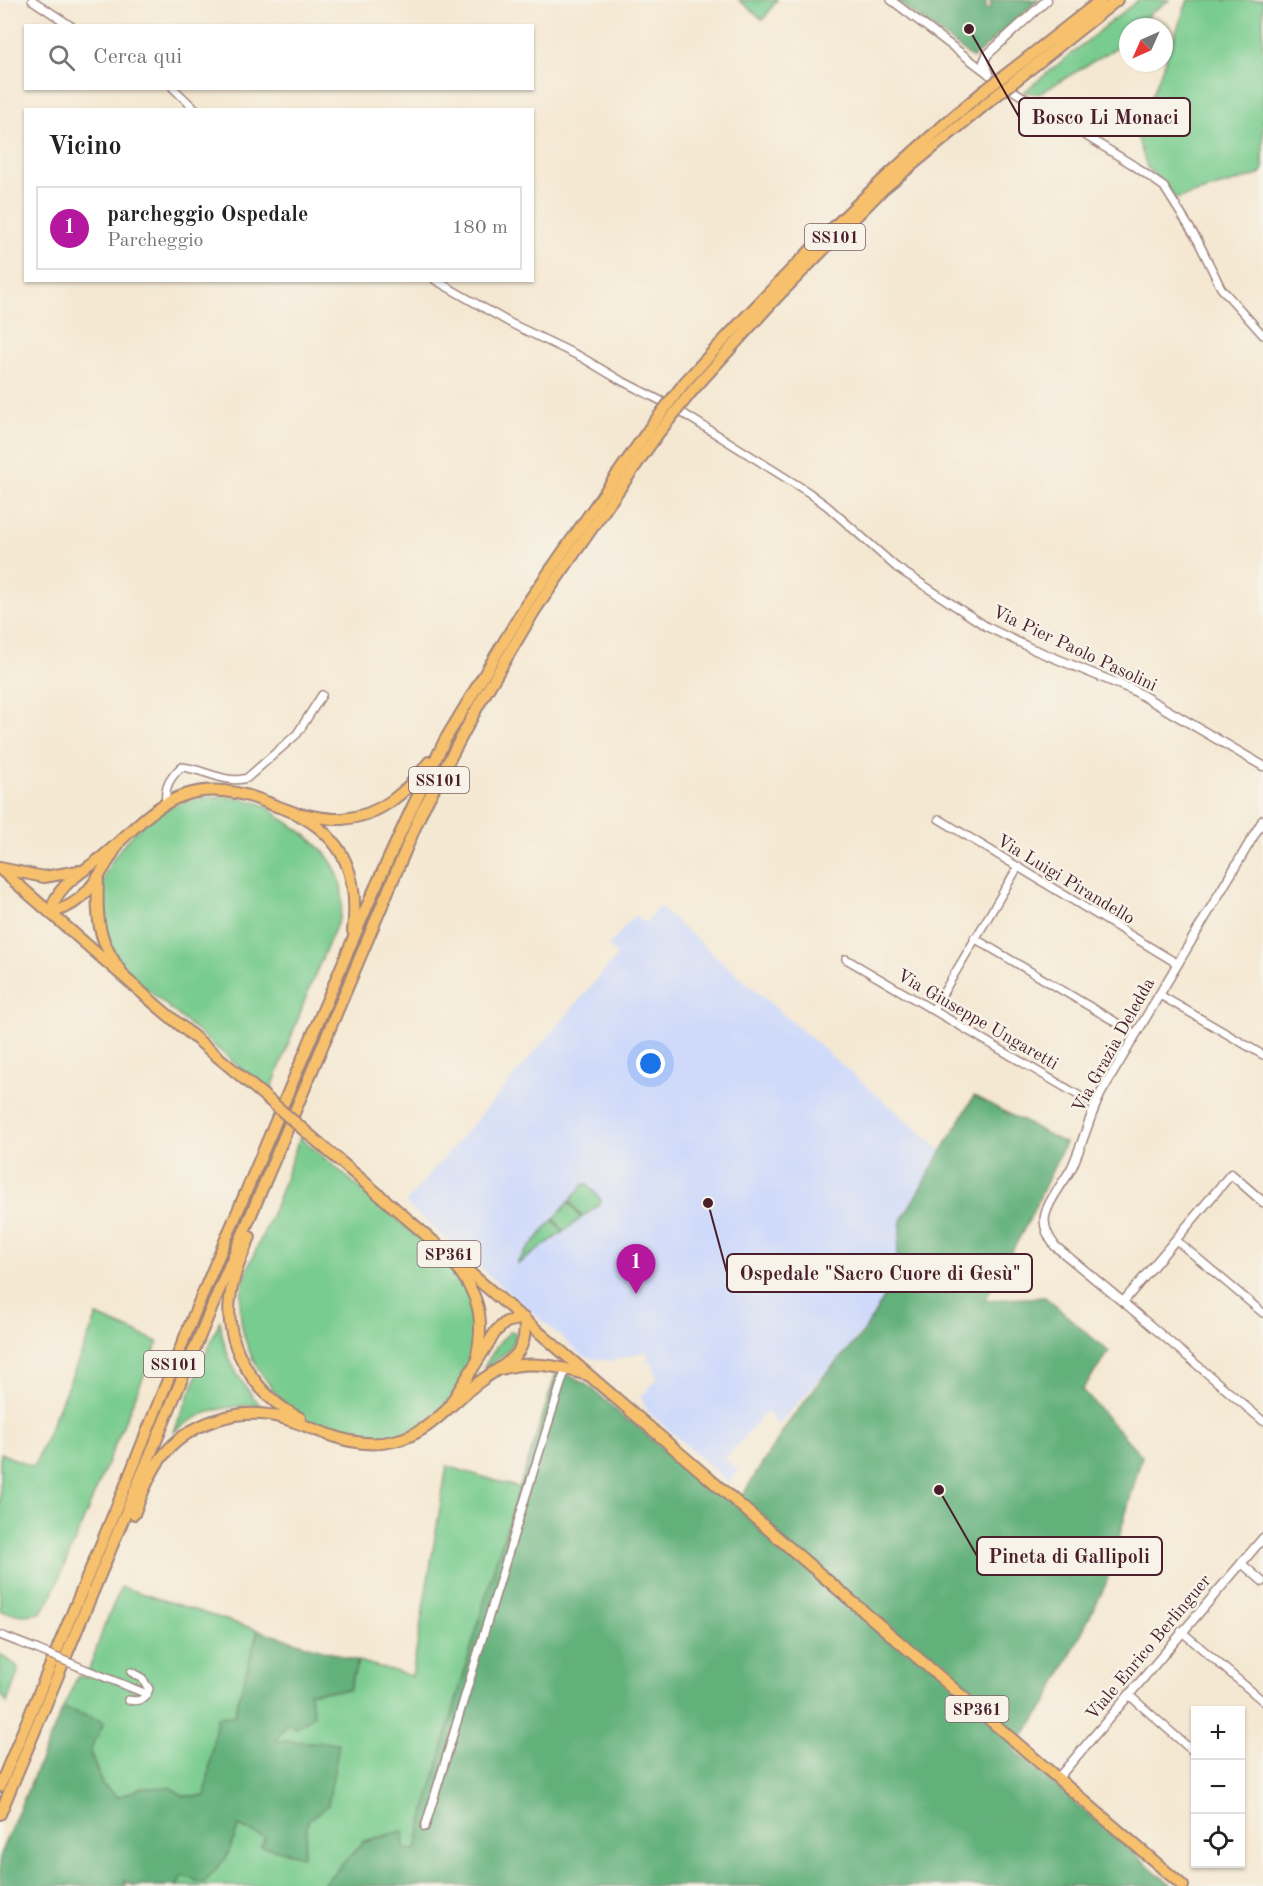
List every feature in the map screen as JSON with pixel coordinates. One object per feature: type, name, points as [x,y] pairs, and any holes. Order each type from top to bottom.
[{"type":"main road","name":"SS101","points":[[1021,69],[1101,0]]},
{"type":"main road","name":"SS101","points":[[0,1786],[125,1487],[195,1312],[371,897],[445,740],[526,605],[689,386],[868,204],[988,95],[1117,0]]},
{"type":"main road","name":"SS101","points":[[0,1814],[91,1600],[208,1314],[422,811],[478,706],[535,610],[653,432]]},
{"type":"main road","points":[[119,843],[98,879],[72,905],[51,912],[58,892],[166,802],[188,794],[235,791],[296,813],[342,819],[379,809],[395,800],[409,787],[445,740]]},
{"type":"main road","points":[[296,813],[315,825],[334,842],[345,860],[354,885],[355,911],[352,943]]},
{"type":"main road","points":[[0,869],[44,878],[83,870]]},
{"type":"main road","name":"SP361","points":[[0,869],[1183,1886]]},
{"type":"main road","points":[[98,879],[98,925],[107,950],[124,976]]},
{"type":"main road","points":[[276,1156],[270,1187],[238,1264],[233,1282],[229,1314],[232,1333],[245,1366],[269,1397],[292,1414],[346,1440]]},
{"type":"main road","points":[[446,1251],[469,1283],[478,1302],[481,1322],[480,1342],[471,1375]]},
{"type":"main road","points":[[91,1600],[117,1554],[150,1476],[166,1452],[190,1431],[222,1418],[244,1414],[265,1414],[346,1440],[378,1444],[408,1437],[429,1427],[479,1381],[513,1357],[524,1344],[526,1334],[524,1318],[509,1320],[501,1326],[489,1341],[471,1375],[448,1408]]},
{"type":"main road","points":[[495,1371],[536,1363],[588,1374]]},
{"type":"street","points":[[32,0],[68,24]]},
{"type":"street","points":[[891,0],[1016,94],[1133,165],[1164,187],[1198,241],[1221,288],[1263,335]]},
{"type":"street","points":[[989,74],[984,62],[987,55],[1047,0]]},
{"type":"street","points":[[175,90],[194,108]]},
{"type":"street","name":"Via Pier Paolo Pasolini","points":[[438,282],[512,324],[581,357],[673,408],[808,492],[896,567],[987,627],[1035,650],[1133,690],[1263,766]]},
{"type":"street","points":[[166,802],[165,793],[168,783],[181,767],[226,778],[241,780],[247,778],[297,734],[321,695]]},
{"type":"street","name":"Via Luigi Pirandello","points":[[939,819],[1178,964]]},
{"type":"street","name":"Via Grazia Deledda","points":[[1124,1302],[1055,1246],[1045,1226],[1045,1215],[1073,1165],[1095,1105],[1263,820]]},
{"type":"street","points":[[933,1010],[1017,867]]},
{"type":"street","points":[[974,938],[1136,1034]]},
{"type":"street","name":"Via Giuseppe Ungaretti","points":[[846,959],[1095,1105]]},
{"type":"street","points":[[1160,995],[1263,1055]]},
{"type":"street","points":[[1263,1202],[1231,1174],[1124,1302],[1263,1421]]},
{"type":"street","points":[[1176,1240],[1263,1313]]},
{"type":"street","points":[[425,1827],[512,1534],[566,1368]]},
{"type":"street","name":"Viale Enrico Berlinguer","points":[[1058,1778],[1181,1631],[1263,1538]]},
{"type":"street","points":[[1241,1563],[1263,1582]]},
{"type":"street","points":[[1181,1631],[1263,1701]]},
{"type":"street","points":[[0,1635],[147,1694]]},
{"type":"street","points":[[128,1700],[138,1702],[144,1699],[149,1689],[146,1683],[131,1672]]},
{"type":"street","points":[[1129,1695],[1191,1750]]},
{"type":"shaded area","points":[[659,907],[987,1190],[963,1221],[778,1425],[766,1412],[725,1459],[739,1471],[729,1483],[645,1409],[641,1393],[644,1394],[657,1379],[653,1365],[645,1361],[649,1360],[646,1351],[611,1361],[582,1355],[405,1203],[618,955],[608,946],[635,915],[645,923]]},
{"type":"green space","points":[[739,0],[777,0],[763,20]]},
{"type":"green space","points":[[895,0],[986,0],[986,9],[991,8],[990,0],[1038,0],[973,58]]},
{"type":"green space","points":[[1138,0],[1169,0],[1146,18],[1119,18],[1119,46],[1039,94],[1024,92]]},
{"type":"green space","points":[[1188,0],[1263,0],[1263,170],[1258,175],[1176,199],[1147,167],[1137,136],[1161,72],[1173,72],[1173,40]]},
{"type":"green space","points":[[206,797],[243,799],[270,808],[320,848],[337,872],[341,885],[340,917],[311,984],[270,1093],[127,972],[110,946],[103,926],[100,895],[103,882],[115,856],[125,843],[146,822],[170,807]]},
{"type":"green space","points":[[974,1096],[1065,1143],[1028,1222],[985,1300],[1045,1297],[1109,1352],[1082,1390],[1142,1456],[1106,1584],[1045,1706],[1013,1749],[1172,1886],[321,1886],[364,1842],[403,1831],[404,1849],[416,1850],[424,1814],[495,1564],[557,1371],[579,1380],[595,1391],[627,1421],[631,1421],[713,1492],[742,1496],[786,1426],[824,1376],[863,1333],[894,1281],[901,1221]]},
{"type":"green space","points":[[300,1137],[441,1257],[461,1278],[469,1293],[475,1316],[475,1340],[469,1364],[458,1386],[443,1406],[425,1422],[403,1433],[369,1438],[322,1426],[301,1416],[289,1408],[274,1391],[256,1364],[246,1342],[240,1307],[243,1285]]},
{"type":"green space","points":[[584,1184],[588,1185],[601,1200],[599,1205],[582,1217],[570,1201]]},
{"type":"green space","points":[[569,1202],[581,1218],[564,1231],[554,1219]]},
{"type":"green space","points":[[553,1220],[563,1232],[518,1264],[517,1262]]},
{"type":"green space","points":[[97,1316],[158,1342],[50,1600],[40,1613],[24,1615],[0,1611],[0,1453],[34,1467]]},
{"type":"green space","points":[[220,1320],[224,1344],[233,1366],[260,1405],[236,1407],[204,1414],[174,1432]]},
{"type":"green space","points":[[510,1332],[515,1332],[513,1344],[483,1369],[498,1344]]},
{"type":"green space","points":[[447,1466],[520,1488],[447,1734],[416,1851],[404,1850],[403,1831],[364,1841],[321,1886],[177,1886],[182,1876],[226,1858],[239,1826],[265,1838],[262,1846],[303,1855],[308,1820],[338,1744],[275,1741],[309,1692],[349,1690],[358,1661],[412,1676]]},
{"type":"green space","points":[[121,1587],[258,1630],[234,1716],[217,1717],[206,1796],[184,1796],[142,1788],[118,1797],[102,1784],[90,1751],[104,1722],[63,1708],[78,1676],[86,1678]]},
{"type":"green space","points":[[258,1630],[358,1661],[349,1690],[309,1692],[314,1715],[296,1728],[287,1723],[276,1741],[339,1743],[328,1805],[308,1820],[303,1856],[261,1846],[265,1838],[239,1826],[226,1858],[204,1883],[182,1876],[177,1886],[135,1886],[124,1881],[126,1886],[0,1886],[0,1854],[63,1708],[104,1722],[90,1752],[102,1784],[118,1797],[142,1788],[170,1787],[184,1796],[205,1796],[217,1717],[234,1716]]},
{"type":"green space","points":[[0,1654],[17,1666],[18,1672],[7,1703],[0,1693]]},
{"type":"place","name":"Bosco Li Monaci","points":[[969,29]]},
{"type":"place","name":"Ospedale \"Sacro Cuore di Gesù\"","points":[[708,1203]]},
{"type":"place","name":"parcheggio Ospedale","points":[[636,1294]]},
{"type":"place","name":"Pineta di Gallipoli","points":[[939,1490]]}]
